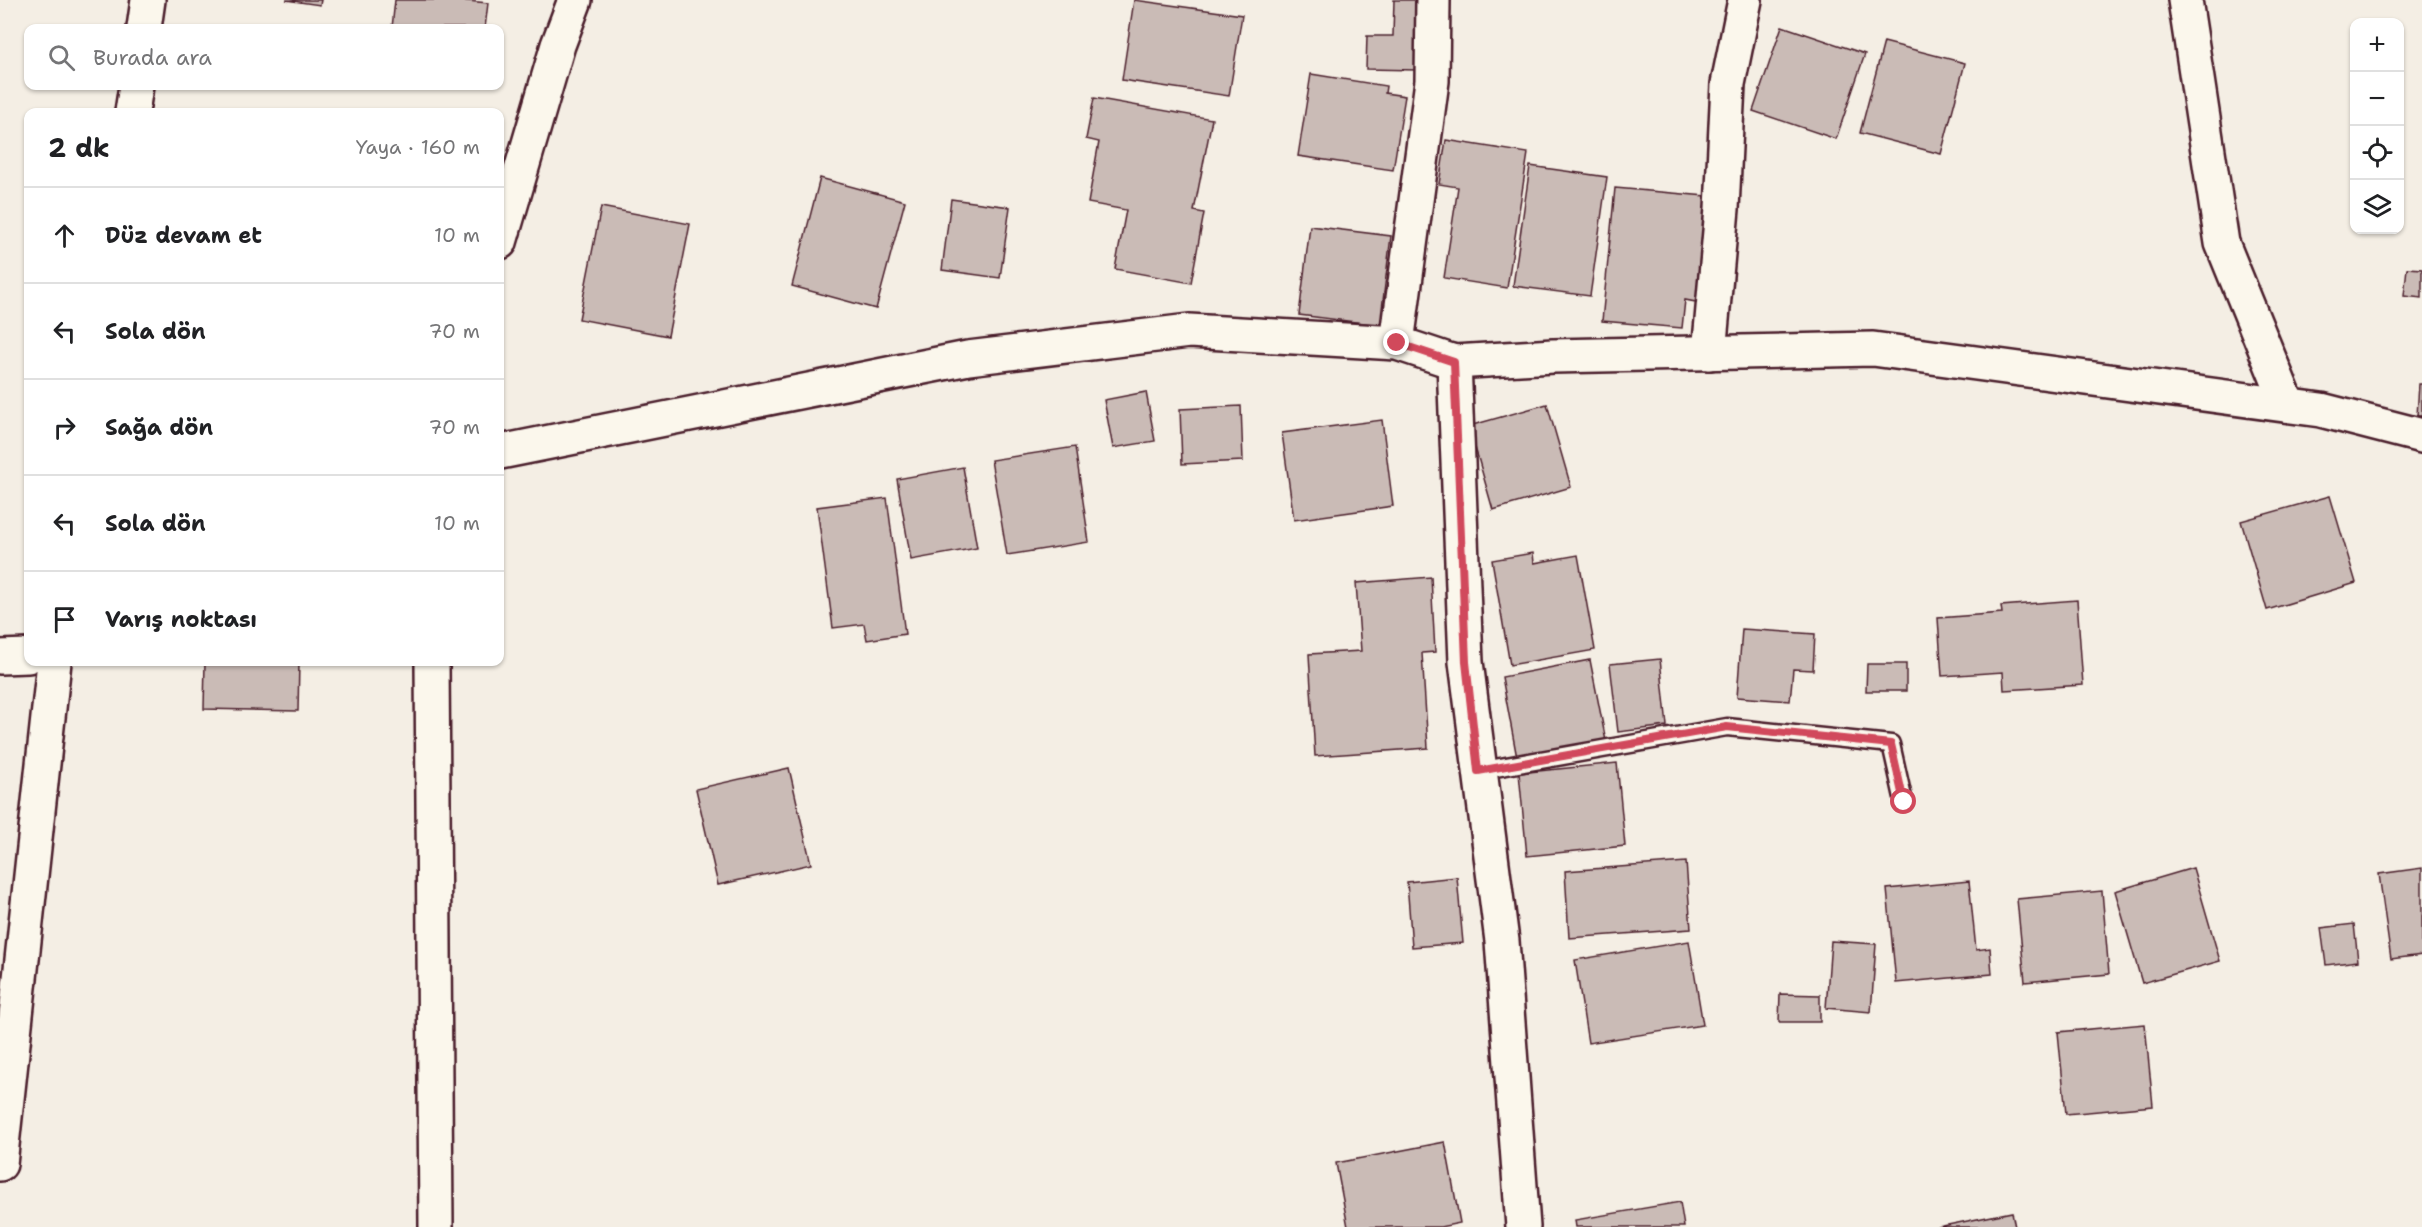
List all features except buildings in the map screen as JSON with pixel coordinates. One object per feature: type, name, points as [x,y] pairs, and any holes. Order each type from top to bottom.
[{"type":"street","points":[[145,24],[148,0]]},
{"type":"street","points":[[504,228],[558,45],[575,0]]},
{"type":"street","points":[[1397,343],[1432,81],[1433,0]]},
{"type":"street","points":[[1709,352],[1722,209],[1728,84],[1745,0]]},
{"type":"street","points":[[2185,0],[2222,243],[2288,405]]},
{"type":"street","points":[[133,108],[135,90]]},
{"type":"street","points":[[504,451],[968,358],[1189,331],[1397,343],[1454,362],[1553,356],[1873,349],[2322,410],[2422,436]]},
{"type":"street","points":[[1454,362],[1466,662],[1478,771],[1502,941],[1523,1227]]},
{"type":"street","points":[[0,657],[24,656]]},
{"type":"street","points":[[0,1164],[54,666]]},
{"type":"street","points":[[432,666],[436,1227]]},
{"type":"lane","points":[[1478,771],[1727,727],[1891,744],[1904,802]]},
{"type":"route","points":[[1397,343],[1454,362],[1466,662],[1478,771],[1727,727],[1891,744],[1904,802]]}]
